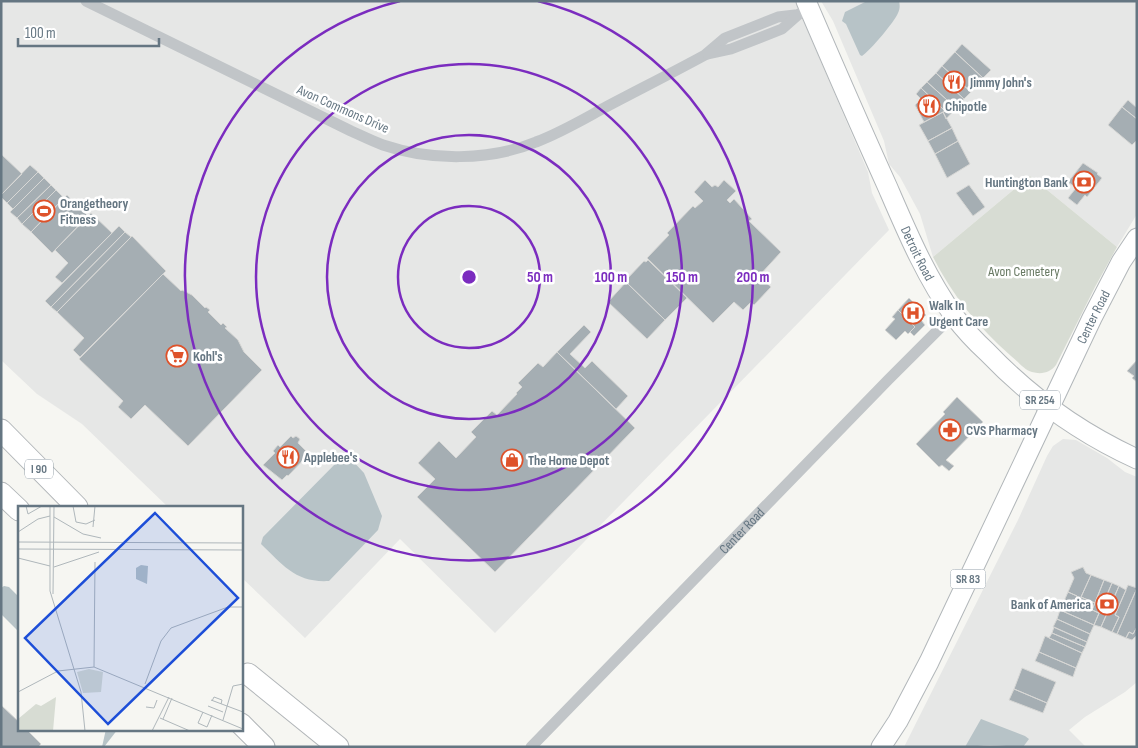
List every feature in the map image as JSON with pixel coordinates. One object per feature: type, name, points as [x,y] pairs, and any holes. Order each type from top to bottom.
[{"type":"highway","name":"I 90","points":[[1,430],[76,506]]},
{"type":"highway","points":[[1,493],[18,509]]},
{"type":"highway","points":[[245,671],[323,747]]},
{"type":"highway","points":[[245,671],[338,747]]},
{"type":"highway","points":[[242,725],[264,747]]},
{"type":"main road","name":"Detroit Road","points":[[804,8],[910,239],[933,283],[953,315],[1004,370],[1049,408],[1071,423],[1137,459]]},
{"type":"main road","name":"Center Road","points":[[881,747],[898,721],[929,662],[1092,318],[1121,262],[1137,238]]},
{"type":"street","name":"Avon Commons Drive","points":[[86,1],[351,132],[383,145],[433,155],[458,156],[514,150],[561,132],[705,55],[725,38],[804,8]]},
{"type":"street","name":"Center Road","points":[[530,747],[953,315]]},
{"type":"shaded area","points":[[1,1],[795,1],[868,172],[872,193],[889,230],[495,633],[400,539],[305,638],[242,578],[242,506],[167,506],[82,424],[37,394],[1,360]]},
{"type":"shaded area","points":[[821,1],[1137,1],[1137,214],[1117,247],[1030,176],[933,257],[920,214],[900,177],[889,164],[884,141],[833,21]]},
{"type":"shaded area","points":[[867,1],[899,1],[900,7],[899,12],[887,29],[862,56],[846,24],[842,21],[845,12]]},
{"type":"shaded area","points":[[1063,439],[1076,440],[1107,458],[1125,472],[1137,477],[1137,682],[1069,730],[1086,747],[904,747],[1018,520],[1047,456],[1053,446]]},
{"type":"shaded area","points":[[341,458],[350,458],[364,473],[382,516],[378,530],[329,581],[308,579],[291,571],[261,544],[263,537]]},
{"type":"shaded area","points":[[4,586],[9,587],[18,596],[18,631],[1,614],[1,588]]},
{"type":"shaded area","points":[[981,719],[1029,739],[1023,747],[990,745],[965,747]]},
{"type":"shaded area","points":[[106,730],[117,730],[104,747],[102,747]]},
{"type":"green space","name":"Avon Cemetery","points":[[1030,176],[1117,247],[1056,365],[1043,373],[1029,371],[999,345],[977,322],[949,285],[933,257]]},
{"type":"building","points":[[962,44],[991,70],[983,78],[955,52]]},
{"type":"building","points":[[955,52],[983,78],[971,92],[942,66]]},
{"type":"building","points":[[942,66],[971,92],[964,99],[936,73]]},
{"type":"building","points":[[936,73],[964,99],[956,108],[927,82]]},
{"type":"building","points":[[927,82],[956,108],[946,119],[943,112],[945,111],[921,88]]},
{"type":"building","points":[[921,88],[945,111],[924,122],[915,105],[921,99],[916,94]]},
{"type":"building","points":[[1128,100],[1137,108],[1137,119],[1122,107]]},
{"type":"building","points":[[1122,107],[1137,119],[1137,140],[1132,145],[1108,125]]},
{"type":"building","points":[[943,112],[952,128],[928,141],[919,125]]},
{"type":"building","points":[[952,128],[958,141],[935,154],[928,141]]},
{"type":"building","points":[[958,141],[970,164],[947,178],[935,154]]},
{"type":"building","points":[[1,154],[22,174],[1,195]]},
{"type":"building","points":[[1083,163],[1102,178],[1087,197],[1085,195],[1077,205],[1068,198],[1076,188],[1068,182]]},
{"type":"building","points":[[30,165],[38,172],[7,203],[1,195]]},
{"type":"building","points":[[38,172],[44,178],[13,209],[7,203]]},
{"type":"building","points":[[44,178],[51,185],[17,218],[10,212]]},
{"type":"building","points":[[705,180],[712,187],[715,185],[718,187],[724,180],[736,191],[727,200],[730,203],[734,199],[752,219],[749,221],[781,252],[759,276],[771,287],[754,305],[751,302],[743,310],[734,302],[713,323],[647,258],[669,235],[667,233],[693,206],[695,208],[703,201],[694,192]]},
{"type":"building","points":[[51,185],[56,190],[22,224],[17,218]]},
{"type":"building","points":[[969,185],[985,207],[973,216],[956,193]]},
{"type":"building","points":[[56,190],[64,198],[31,232],[22,224]]},
{"type":"building","points":[[67,195],[88,216],[52,253],[31,232]]},
{"type":"building","points":[[91,213],[112,233],[62,283],[55,277],[68,263],[55,250]]},
{"type":"building","points":[[119,226],[125,232],[51,307],[45,301]]},
{"type":"building","points":[[125,232],[131,237],[57,312],[51,307]]},
{"type":"building","points":[[132,236],[166,271],[80,357],[73,350],[84,338],[57,312]]},
{"type":"building","points":[[648,260],[687,298],[665,320],[625,281],[644,261]]},
{"type":"building","points":[[163,274],[181,291],[192,295],[205,308],[210,310],[208,312],[221,325],[223,323],[227,327],[225,328],[238,340],[244,352],[262,370],[188,446],[145,405],[131,419],[118,407],[123,401],[79,359]]},
{"type":"building","points":[[626,282],[665,320],[647,339],[608,302]]},
{"type":"building","points":[[909,298],[926,315],[921,320],[925,325],[914,336],[910,332],[915,327],[898,310]]},
{"type":"building","points":[[898,310],[915,327],[908,334],[905,331],[896,340],[885,330],[895,319],[892,317]]},
{"type":"building","points":[[584,325],[591,332],[570,354],[585,368],[592,361],[628,396],[616,409],[557,352]]},
{"type":"building","name":"The Home Depot","points":[[557,352],[635,428],[495,572],[417,497],[435,479],[418,463],[439,441],[456,458],[476,437],[471,432],[492,411],[497,415],[522,387],[518,383],[538,363],[543,367]]},
{"type":"building","points":[[1137,360],[1137,382],[1132,378],[1134,376],[1127,371]]},
{"type":"building","points":[[957,397],[983,422],[946,460],[954,466],[949,471],[942,465],[939,467],[916,444],[945,414],[943,412]]},
{"type":"building","points":[[291,436],[293,438],[296,436],[300,439],[298,443],[309,454],[282,480],[263,465],[275,453],[273,451],[278,445],[280,447]]},
{"type":"building","points":[[1083,567],[1086,573],[1091,575],[1081,597],[1095,603],[1092,610],[1075,602],[1077,596],[1068,592],[1074,578],[1071,572]]},
{"type":"building","points":[[1091,575],[1104,580],[1095,603],[1081,597]]},
{"type":"building","points":[[1104,580],[1112,583],[1099,613],[1092,610]]},
{"type":"building","points":[[1112,583],[1119,586],[1101,627],[1094,625]]},
{"type":"building","points":[[1128,585],[1137,588],[1117,634],[1112,632],[1119,617],[1115,615]]},
{"type":"building","points":[[1119,586],[1126,590],[1115,615],[1119,617],[1112,632],[1101,627]]},
{"type":"building","points":[[1137,588],[1137,627],[1133,634],[1129,632],[1126,638],[1117,634]]},
{"type":"building","points":[[1068,592],[1077,596],[1075,602],[1099,613],[1094,625],[1060,610]]},
{"type":"building","points":[[1060,610],[1094,625],[1090,634],[1057,619]]},
{"type":"building","points":[[1057,619],[1090,634],[1087,642],[1053,627]]},
{"type":"building","points":[[1054,627],[1087,642],[1085,647],[1052,633]]},
{"type":"building","points":[[1137,627],[1137,635],[1132,640],[1126,638],[1129,632],[1133,634]]},
{"type":"building","points":[[1052,633],[1085,647],[1082,653],[1049,638]]},
{"type":"building","points":[[1045,636],[1082,653],[1076,668],[1039,652]]},
{"type":"building","points":[[1039,652],[1076,668],[1073,677],[1035,661]]},
{"type":"building","points":[[1022,668],[1056,682],[1047,703],[1014,689]]},
{"type":"building","points":[[1014,689],[1047,703],[1043,713],[1009,700]]},
{"type":"building","points":[[1,705],[18,721],[18,730],[27,730],[41,744],[38,747],[1,747]]},
{"type":"place","name":"Jimmy John's","points":[[954,82]]},
{"type":"place","name":"Chipotle","points":[[929,106]]},
{"type":"place","name":"Huntington Bank","points":[[1084,182]]},
{"type":"place","name":"Orangetheory Fitness","points":[[44,211]]},
{"type":"place","name":"Walk In Urgent Care","points":[[913,313]]},
{"type":"place","name":"Kohl's","points":[[177,356]]},
{"type":"place","name":"CVS Pharmacy","points":[[950,430]]},
{"type":"place","name":"Applebee's","points":[[288,457]]},
{"type":"place","name":"The Home Depot","points":[[512,460]]},
{"type":"place","name":"Bank of America","points":[[1107,604]]}]
